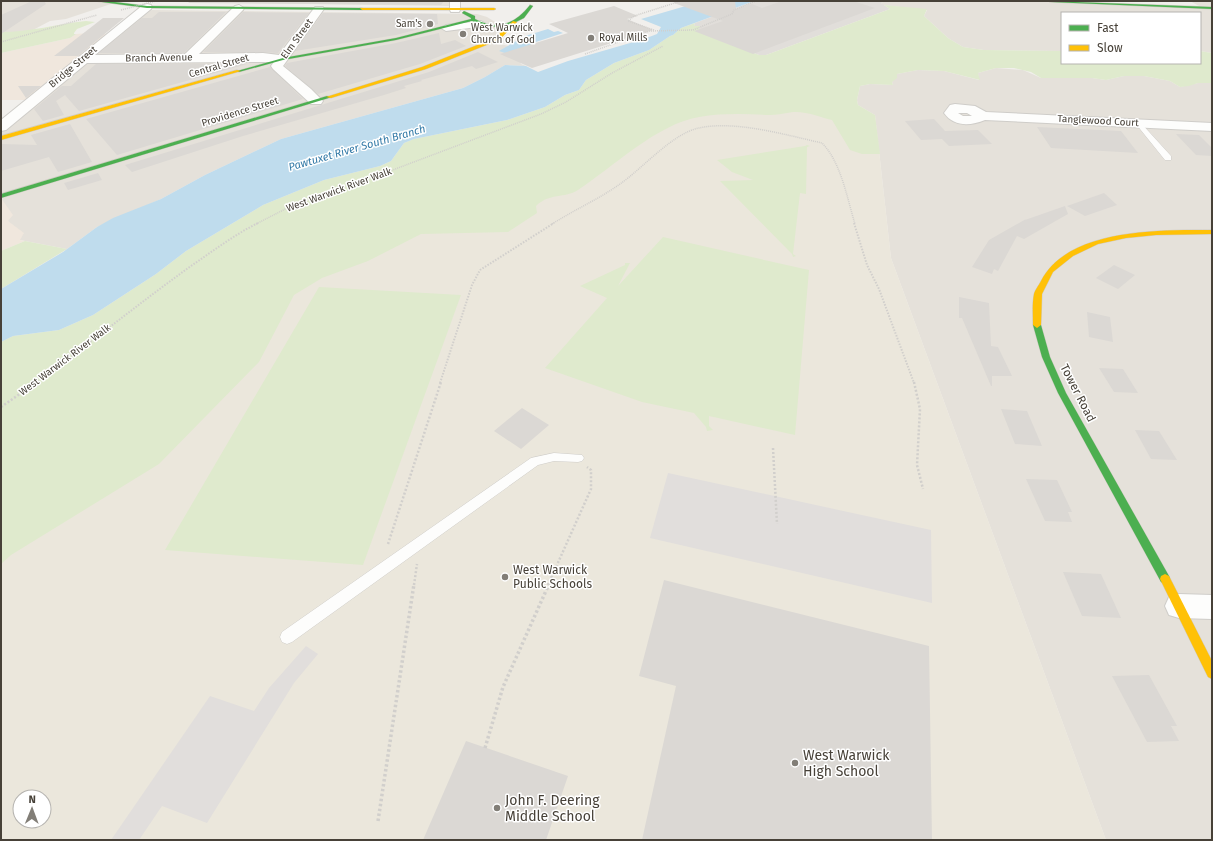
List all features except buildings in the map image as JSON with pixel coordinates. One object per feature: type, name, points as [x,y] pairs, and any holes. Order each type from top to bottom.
[{"type":"main road","points":[[96,1],[124,7],[151,4],[239,8],[319,9],[455,5],[497,8],[480,11],[478,21]]},
{"type":"main road","points":[[1050,1],[1212,8]]},
{"type":"main road","name":"Providence Street","points":[[1,196],[424,68],[497,39],[518,14],[531,6],[543,3]]},
{"type":"main road","points":[[455,5],[478,21],[490,38],[484,45]]},
{"type":"main road","points":[[478,21],[502,25],[518,14]]},
{"type":"main road","name":"Central Street","points":[[1,138],[283,59],[396,39],[446,28]]},
{"type":"main road","name":"Tower Road","points":[[1212,232],[1152,233],[1093,242],[1078,248],[1064,256],[1045,276],[1039,289],[1035,319],[1040,338],[1056,381],[1179,606],[1212,673]]},
{"type":"street","name":"Bridge Street","points":[[1,127],[82,59],[151,4]]},
{"type":"street","points":[[188,58],[239,8]]},
{"type":"street","name":"Elm Street","points":[[316,101],[310,94],[281,71],[277,66],[319,9]]},
{"type":"street","points":[[446,28],[478,21]]},
{"type":"street","name":"Branch Avenue","points":[[82,59],[263,57],[283,59]]},
{"type":"street","name":"Tanglewood Court","points":[[984,116],[1212,127]]},
{"type":"street","points":[[1179,606],[1212,608]]},
{"type":"lane","points":[[1138,123],[1168,158]]},
{"type":"lane","points":[[286,636],[534,461],[554,457],[578,458]]},
{"type":"path","points":[[655,31],[628,21],[634,16],[681,1]]},
{"type":"path","points":[[585,54],[655,31],[693,30],[732,14],[734,10],[756,1]]},
{"type":"path","points":[[115,11],[124,7],[151,4]]},
{"type":"path","points":[[1,42],[98,15]]},
{"type":"path","name":"West Warwick River Walk","points":[[1,407],[79,352],[149,296],[224,243],[259,222],[297,204],[390,171],[541,114],[566,102],[612,73],[663,46]]},
{"type":"path","points":[[380,571],[472,285],[480,270],[560,219],[620,184],[677,138],[698,128],[720,126],[755,129],[782,136],[822,143],[829,150],[836,163],[867,265],[879,289],[913,378],[920,409],[917,465],[923,489]]},
{"type":"path","points":[[773,448],[777,524]]},
{"type":"path","points":[[485,748],[503,687],[591,489],[590,470],[578,458]]},
{"type":"path","points":[[378,821],[420,542]]},
{"type":"shaded area","points":[[1,1],[102,1],[114,3],[66,19],[50,21],[31,31],[1,33]]},
{"type":"shaded area","points":[[450,1],[450,6],[171,2]]},
{"type":"shaded area","points":[[754,1],[885,1],[881,3],[890,9],[766,55],[759,55],[707,35],[699,29],[700,27],[694,26],[695,23]]},
{"type":"shaded area","points":[[885,1],[1055,1],[1199,6],[1190,1],[1212,1],[1212,53],[1201,51],[1201,12],[1061,12],[1061,51],[984,50],[963,47],[948,38],[924,16],[927,10],[883,5],[881,3]]},
{"type":"shaded area","points":[[152,10],[477,14],[487,17],[500,25],[500,35],[495,43],[522,49],[518,57],[521,64],[526,66],[505,65],[463,88],[281,139],[205,175],[161,199],[97,227],[67,249],[20,240],[8,221],[1,198],[1,127],[145,12]]},
{"type":"shaded area","points":[[76,34],[113,34],[33,100],[1,100],[1,53],[70,38]]},
{"type":"shaded area","name":"West Warwick Public Schools","points":[[677,67],[875,115],[891,258],[1106,840],[1,840],[1,357]]},
{"type":"shaded area","points":[[996,68],[1023,70],[1041,78],[1092,78],[1106,80],[1124,76],[1144,76],[1170,81],[1180,87],[1198,83],[1212,83],[1212,840],[1106,840],[891,258],[875,115],[858,105],[857,100],[860,86],[870,84],[893,85],[892,82],[897,74],[918,70],[944,71],[979,80],[978,73]]},
{"type":"shaded area","points":[[1,198],[13,215],[8,221],[24,233],[20,240],[25,241],[1,251]]},
{"type":"shaded area","points":[[668,473],[931,530],[932,603],[650,538]]},
{"type":"shaded area","points":[[306,646],[318,654],[294,683],[207,823],[162,806],[139,840],[111,840],[210,696],[254,711],[269,688]]},
{"type":"green space","points":[[884,5],[927,9],[924,16],[948,38],[963,47],[984,50],[1061,51],[1061,64],[1201,64],[1201,51],[1212,53],[1212,83],[1198,83],[1180,87],[1170,81],[1144,76],[1124,76],[1106,80],[1092,78],[1041,78],[1031,72],[1014,68],[996,68],[978,73],[980,80],[944,71],[918,70],[897,74],[897,78],[892,82],[893,85],[870,84],[860,86],[857,100],[858,105],[875,115],[880,154],[862,154],[850,150],[832,120],[803,112],[769,115],[716,115],[683,121],[651,137],[592,181],[573,193],[552,197],[542,202],[536,206],[537,213],[508,232],[421,234],[368,261],[322,278],[294,295],[259,362],[159,464],[11,555],[1,564],[1,342],[13,336],[59,330],[93,315],[156,274],[186,251],[263,205],[324,180],[380,166],[391,161],[404,143],[414,139],[507,120],[545,107],[565,95],[579,90],[586,80],[614,63],[649,50],[673,35],[681,28],[695,23],[694,26],[700,26],[699,29],[705,31],[707,35],[759,55],[766,55],[890,9]]},
{"type":"green space","points":[[86,21],[95,22],[77,29],[74,33],[76,34],[70,38],[1,53],[1,32],[22,31]]},
{"type":"green space","points":[[807,145],[810,146],[807,147],[806,194],[800,193],[793,254],[796,256],[793,257],[792,254],[720,181],[753,180],[732,172],[717,160]]},
{"type":"green space","points":[[663,237],[809,270],[795,435],[709,416],[709,426],[713,430],[707,431],[706,427],[694,413],[642,402],[545,368],[607,298],[580,286],[625,265],[625,263],[630,263],[618,286]]},
{"type":"green space","points":[[25,241],[67,249],[1,289],[1,251]]},
{"type":"green space","points":[[319,287],[461,295],[363,565],[165,550]]},
{"type":"water","name":"Pawtuxet River South Branch","points":[[703,1],[754,1],[681,28],[673,35],[649,50],[614,63],[586,80],[579,90],[565,95],[545,107],[507,120],[414,139],[404,143],[391,161],[380,166],[324,180],[263,205],[186,251],[156,274],[93,315],[59,330],[13,336],[1,342],[1,289],[63,252],[97,227],[113,218],[161,199],[205,175],[281,139],[463,88],[505,65],[526,66],[538,72],[568,61],[644,39],[657,34],[661,27],[641,19]]},
{"type":"water","points":[[548,29],[554,32],[558,31],[563,33],[536,42],[514,56],[499,51],[525,36]]},
{"type":"traffic: fast","points":[[96,1],[147,7],[362,9]]},
{"type":"traffic: fast","points":[[1050,1],[1212,8]]},
{"type":"traffic: fast","points":[[464,12],[473,17],[473,20],[478,23],[490,26],[502,26],[508,25],[520,19],[531,6]]},
{"type":"traffic: fast","points":[[239,71],[283,59],[396,39],[473,20]]},
{"type":"traffic: fast","points":[[1,196],[329,97]]},
{"type":"traffic: fast","points":[[1037,325],[1046,357],[1062,393],[1165,579]]},
{"type":"traffic: slow","points":[[362,9],[494,9]]},
{"type":"traffic: slow","points":[[329,97],[424,68],[497,39],[515,22]]},
{"type":"traffic: slow","points":[[1,138],[239,71]]},
{"type":"traffic: slow","points":[[1037,325],[1038,294],[1050,271],[1070,254],[1096,243],[1126,236],[1156,233],[1212,232]]},
{"type":"traffic: slow","points":[[1165,579],[1212,673]]},
{"type":"place","name":"Sam's","points":[[430,24]]},
{"type":"place","name":"West Warwick Church of God","points":[[463,34]]},
{"type":"place","name":"Royal Mills","points":[[591,38]]},
{"type":"place","name":"West Warwick Public Schools","points":[[505,577]]},
{"type":"place","name":"West Warwick High School","points":[[795,763]]},
{"type":"place","name":"John F. Deering Middle School","points":[[497,808]]}]
